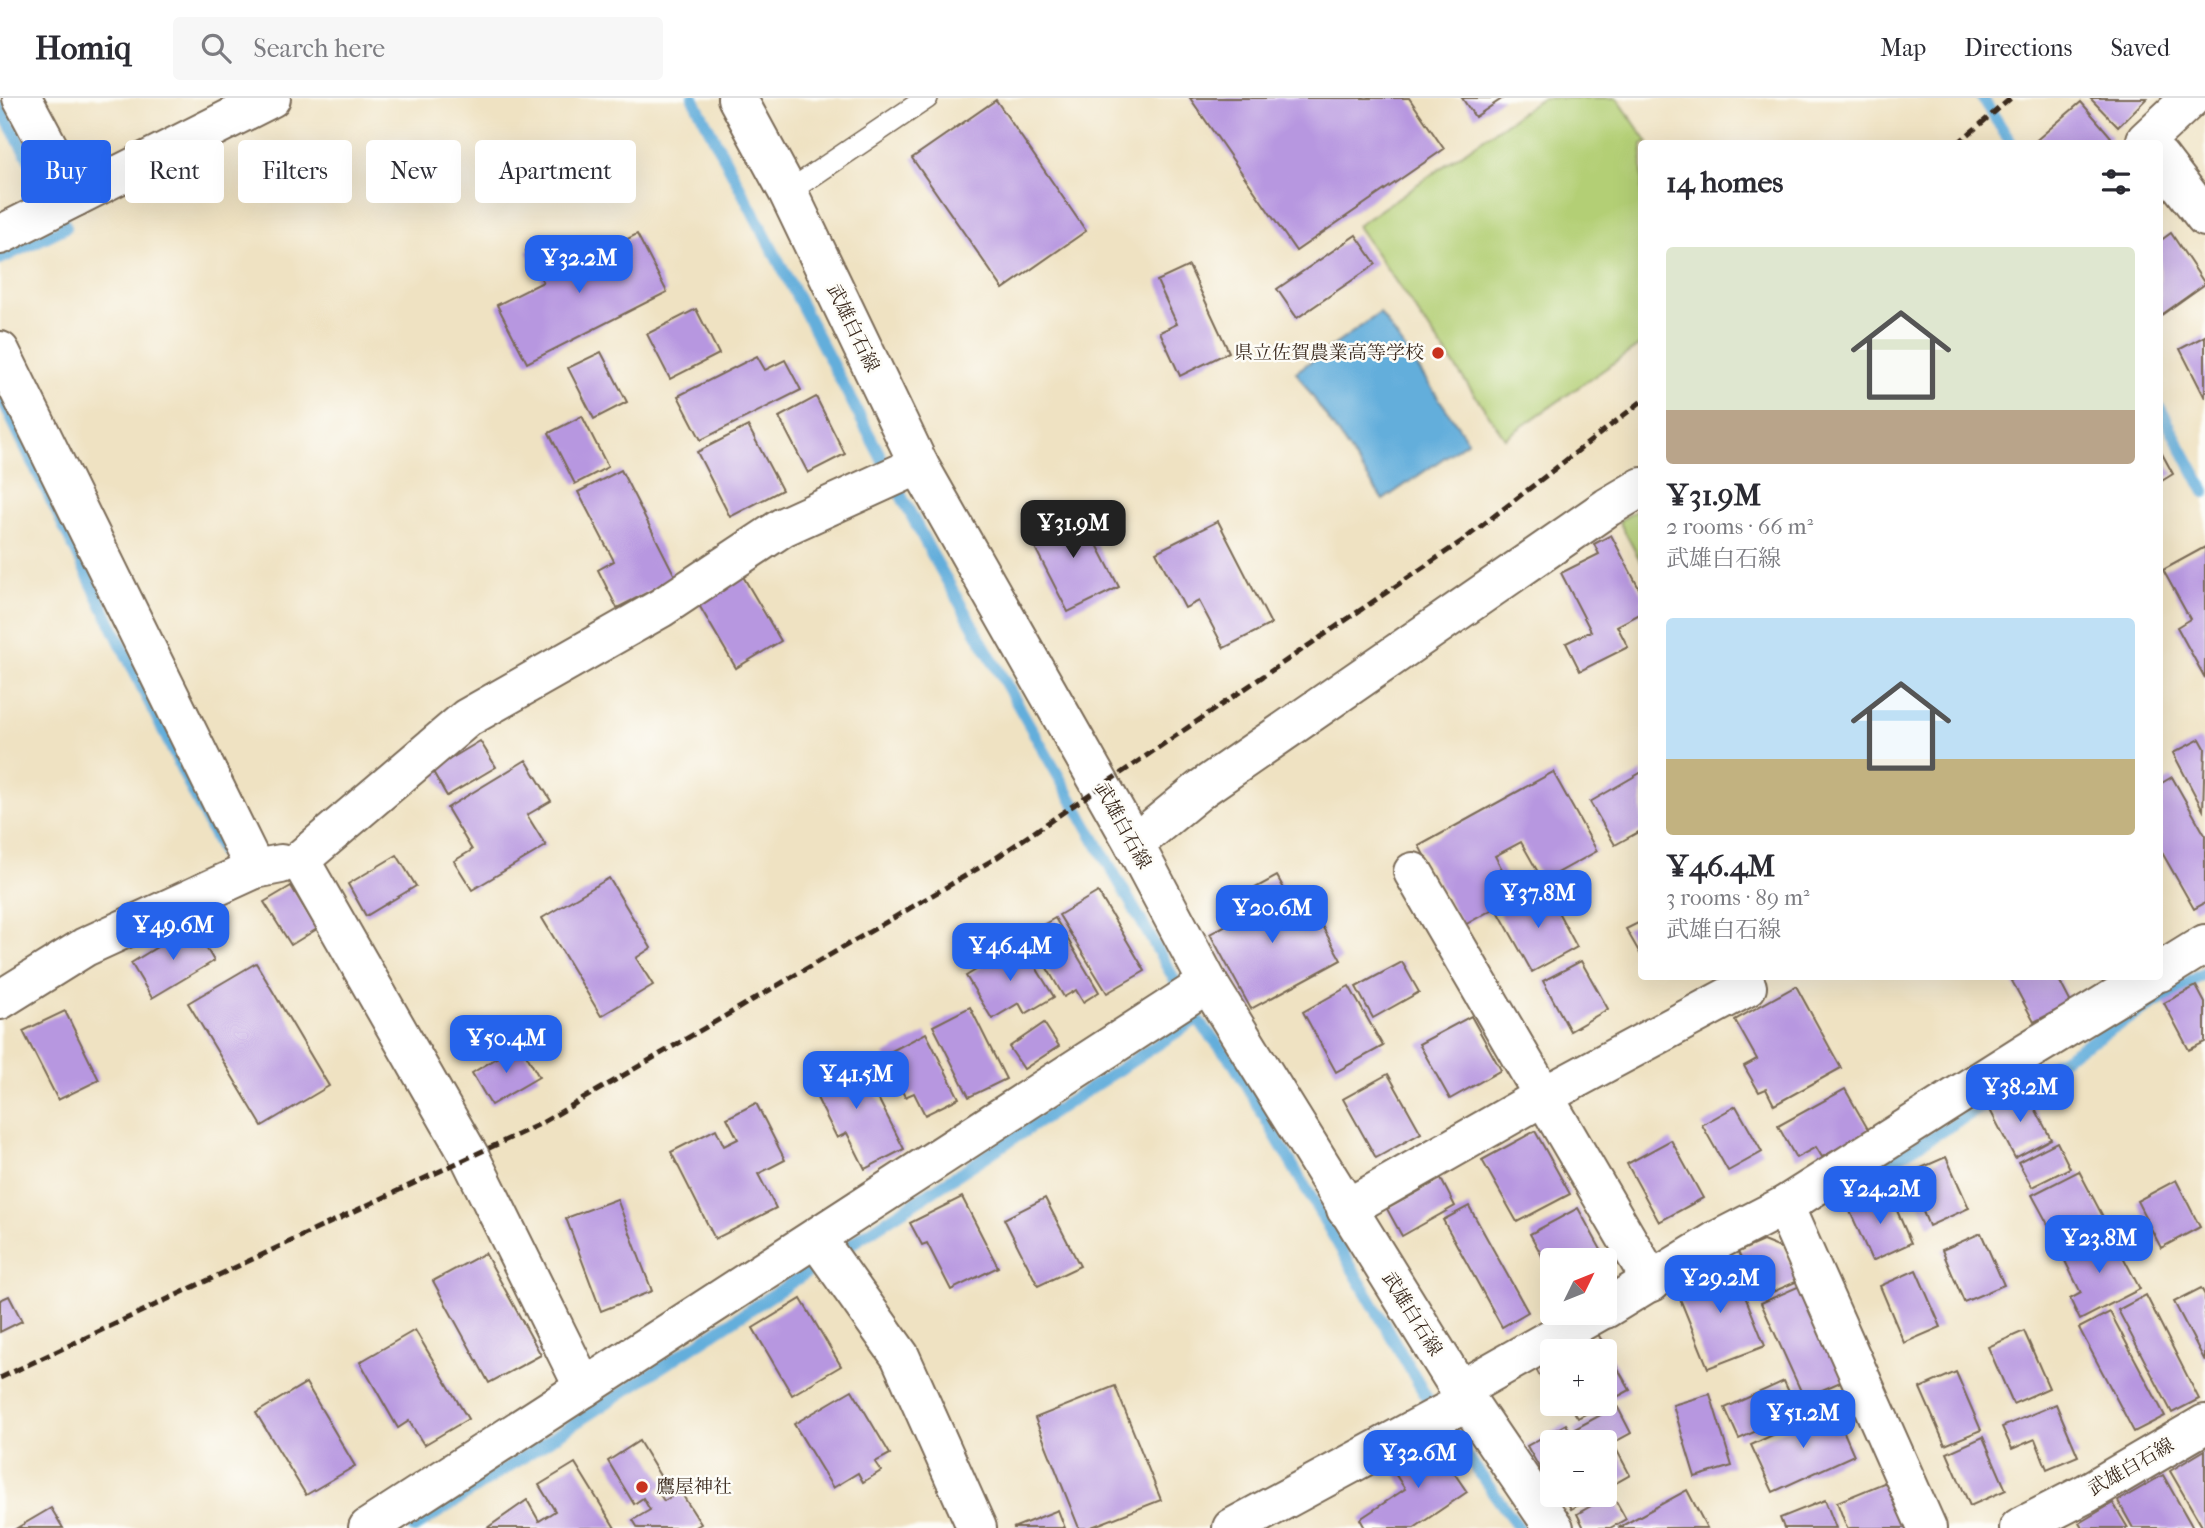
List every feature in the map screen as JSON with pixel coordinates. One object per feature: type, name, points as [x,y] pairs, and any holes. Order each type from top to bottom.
[{"type":"street","points":[[22,98],[62,204]]},
{"type":"street","points":[[0,235],[271,98]]},
{"type":"street","name":"武雄白石線","points":[[737,98],[788,192],[899,474],[1134,844],[1191,994],[1346,1209],[1451,1406],[1554,1528]]},
{"type":"street","points":[[2154,140],[2191,98]]},
{"type":"street","points":[[2163,164],[2205,217]]},
{"type":"street","points":[[0,351],[255,869]]},
{"type":"street","points":[[0,1000],[85,947],[255,869],[300,860],[467,718],[661,608],[783,527],[899,474]]},
{"type":"street","points":[[1134,844],[1201,789],[1608,507],[1638,489]]},
{"type":"street","points":[[300,860],[470,1157],[584,1388]]},
{"type":"street","points":[[1413,872],[1652,1282]]},
{"type":"street","points":[[2163,970],[2205,944]]},
{"type":"street","points":[[1346,1209],[1542,1097],[1747,987],[1743,980]]},
{"type":"street","points":[[1617,1302],[1716,1241],[1784,1206],[2144,980]]},
{"type":"street","points":[[368,1528],[584,1388],[825,1251],[1191,994]]},
{"type":"street","points":[[1784,1206],[1927,1528]]},
{"type":"street","points":[[825,1251],[900,1356],[977,1528]]},
{"type":"street","points":[[1233,1528],[1451,1406],[1578,1325]]},
{"type":"street","name":"武雄白石線","points":[[2019,1528],[2087,1493],[2205,1424]]},
{"type":"lane","points":[[788,192],[927,98]]},
{"type":"green space","points":[[1542,98],[1617,98],[1646,140],[1638,140],[1638,346],[1505,438],[1357,226]]},
{"type":"green space","points":[[1638,510],[1638,556],[1619,521]]},
{"type":"water","points":[[1380,313],[1468,441],[1383,500],[1296,372]]},
{"type":"building","points":[[1190,98],[1409,98],[1444,149],[1296,251]]},
{"type":"building","points":[[1462,98],[1503,98],[1475,117]]},
{"type":"building","points":[[2090,98],[2147,98],[2118,127]]},
{"type":"building","points":[[996,100],[1086,231],[1003,289],[912,158]]},
{"type":"building","points":[[2081,102],[2111,137],[2108,140],[2037,140]]},
{"type":"building","points":[[2171,233],[2205,284],[2163,314],[2163,239]]},
{"type":"building","points":[[637,234],[667,292],[527,363],[497,305],[543,282],[526,251],[554,237],[570,268]]},
{"type":"building","points":[[1356,235],[1376,264],[1297,318],[1277,289]]},
{"type":"building","points":[[1189,266],[1229,352],[1180,376],[1160,332],[1177,324],[1157,281]]},
{"type":"building","points":[[696,309],[719,354],[670,379],[647,334]]},
{"type":"building","points":[[2205,336],[2205,398],[2180,349]]},
{"type":"building","points":[[601,352],[627,402],[594,419],[568,368]]},
{"type":"building","points":[[757,356],[765,370],[785,360],[801,390],[701,440],[678,396]]},
{"type":"building","points":[[816,397],[845,454],[808,473],[779,417]]},
{"type":"building","points":[[582,416],[608,467],[575,484],[549,433]]},
{"type":"building","points":[[748,426],[782,490],[730,517],[697,452]]},
{"type":"building","points":[[2163,456],[2173,474],[2163,480]]},
{"type":"building","points":[[621,470],[676,578],[617,608],[598,570],[614,561],[578,492]]},
{"type":"building","points":[[1078,508],[1119,587],[1068,612],[1028,534]]},
{"type":"building","points":[[1218,521],[1271,624],[1224,648],[1199,601],[1185,608],[1156,552]]},
{"type":"building","points":[[1611,535],[1638,586],[1638,615],[1617,626],[1628,647],[1580,671],[1566,643],[1591,631],[1561,573],[1599,554],[1594,544]]},
{"type":"building","points":[[2205,547],[2205,678],[2177,627],[2190,619],[2163,570]]},
{"type":"building","points":[[741,573],[781,641],[736,668],[696,600]]},
{"type":"building","points":[[2200,739],[2205,748],[2203,810],[2173,753]]},
{"type":"building","points":[[480,741],[496,767],[447,796],[432,770]]},
{"type":"building","points":[[526,760],[551,801],[527,815],[546,846],[472,890],[454,861],[472,850],[447,808]]},
{"type":"building","points":[[1553,772],[1597,851],[1543,881],[1521,842],[1495,856],[1516,896],[1463,926],[1419,846]]},
{"type":"building","points":[[1638,774],[1638,832],[1615,845],[1590,802]]},
{"type":"building","points":[[2172,777],[2205,835],[2205,903],[2194,909],[2163,854],[2163,782]]},
{"type":"building","points":[[397,855],[416,886],[366,916],[348,884]]},
{"type":"building","points":[[1277,876],[1304,925],[1317,917],[1341,960],[1251,1009],[1210,934],[1246,914],[1237,898]]},
{"type":"building","points":[[609,878],[651,948],[636,958],[653,985],[601,1016],[542,918]]},
{"type":"building","points":[[291,886],[317,929],[291,945],[264,902]]},
{"type":"building","points":[[1545,888],[1577,947],[1532,972],[1499,913]]},
{"type":"building","points":[[1098,892],[1145,971],[1107,993],[1059,915]]},
{"type":"building","points":[[1055,918],[1099,992],[1083,1002],[1076,990],[1064,997],[1027,934]]},
{"type":"building","points":[[1638,923],[1638,950],[1626,929]]},
{"type":"building","points":[[193,925],[214,961],[152,998],[131,963]]},
{"type":"building","points":[[1021,943],[1054,997],[1025,1014],[1019,1003],[992,1019],[966,976]]},
{"type":"building","points":[[1581,961],[1608,1009],[1570,1031],[1543,981]]},
{"type":"building","points":[[1402,962],[1419,992],[1373,1018],[1356,987]]},
{"type":"building","points":[[256,963],[329,1086],[262,1126],[188,1003]]},
{"type":"building","points":[[2059,980],[2071,1003],[2034,1022],[2012,981]]},
{"type":"building","points":[[1349,986],[1383,1046],[1336,1072],[1303,1012]]},
{"type":"building","points":[[1796,986],[1841,1068],[1774,1105],[1766,1089],[1759,1092],[1744,1066],[1757,1059],[1735,1020]]},
{"type":"building","points":[[2196,986],[2205,1003],[2205,1042],[2189,1050],[2164,1003]]},
{"type":"building","points":[[970,1007],[1006,1079],[969,1097],[933,1026]]},
{"type":"building","points":[[65,1011],[99,1080],[58,1100],[23,1031]]},
{"type":"building","points":[[1471,1016],[1501,1070],[1450,1099],[1419,1044]]},
{"type":"building","points":[[1044,1023],[1059,1046],[1024,1069],[1009,1047]]},
{"type":"building","points":[[926,1033],[959,1098],[925,1115],[914,1093],[905,1097],[884,1055]]},
{"type":"building","points":[[520,1044],[539,1077],[491,1105],[472,1073]]},
{"type":"building","points":[[856,1055],[904,1149],[865,1169],[847,1133],[837,1138],[808,1080]]},
{"type":"building","points":[[1388,1074],[1421,1133],[1376,1158],[1343,1099]]},
{"type":"building","points":[[1845,1089],[1869,1131],[1822,1157],[1816,1147],[1796,1158],[1778,1126]]},
{"type":"building","points":[[2026,1091],[2051,1139],[2015,1158],[1990,1110]]},
{"type":"building","points":[[756,1103],[785,1160],[758,1174],[776,1208],[715,1239],[671,1152],[716,1129],[724,1146],[738,1139],[727,1118]]},
{"type":"building","points":[[1736,1106],[1762,1152],[1728,1171],[1702,1125]]},
{"type":"building","points":[[1535,1131],[1570,1194],[1517,1222],[1482,1160]]},
{"type":"building","points":[[1671,1140],[1703,1198],[1659,1222],[1627,1164]]},
{"type":"building","points":[[2057,1142],[2070,1168],[2032,1187],[2018,1162]]},
{"type":"building","points":[[1946,1157],[1969,1208],[1929,1226],[1907,1174]]},
{"type":"building","points":[[2079,1171],[2109,1228],[2063,1252],[2032,1195]]},
{"type":"building","points":[[1441,1179],[1455,1206],[1402,1236],[1387,1209]]},
{"type":"building","points":[[2176,1180],[2200,1227],[2161,1248],[2137,1201]]},
{"type":"building","points":[[1889,1192],[1911,1243],[1872,1261],[1849,1209]]},
{"type":"building","points":[[962,1197],[998,1267],[951,1290],[927,1243],[922,1245],[910,1223]]},
{"type":"building","points":[[1045,1198],[1080,1266],[1038,1286],[1004,1219]]},
{"type":"building","points":[[617,1199],[652,1291],[601,1311],[566,1218]]},
{"type":"building","points":[[1469,1206],[1528,1312],[1502,1327],[1443,1220]]},
{"type":"building","points":[[1578,1208],[1600,1248],[1540,1248],[1540,1252],[1530,1234]]},
{"type":"building","points":[[2109,1230],[2140,1289],[2080,1320],[2070,1299],[2081,1293],[2062,1255]]},
{"type":"building","points":[[1981,1233],[2004,1285],[1964,1302],[1942,1250]]},
{"type":"building","points":[[1763,1241],[1783,1249],[1798,1281],[1759,1298],[1738,1252]]},
{"type":"building","points":[[485,1253],[541,1355],[489,1383],[433,1281]]},
{"type":"building","points":[[1730,1259],[1765,1346],[1708,1368],[1676,1289]]},
{"type":"building","points":[[1916,1270],[1941,1327],[1904,1343],[1880,1286]]},
{"type":"building","points":[[1802,1285],[1845,1380],[1804,1398],[1761,1303]]},
{"type":"building","points":[[2201,1288],[2205,1295],[2205,1361],[2174,1302]]},
{"type":"building","points":[[2146,1295],[2199,1399],[2172,1413],[2118,1310]]},
{"type":"building","points":[[9,1296],[22,1321],[0,1332],[0,1300]]},
{"type":"building","points":[[801,1299],[841,1366],[792,1395],[753,1328]]},
{"type":"building","points":[[2110,1312],[2165,1416],[2134,1432],[2079,1328]]},
{"type":"building","points":[[415,1330],[468,1419],[424,1445],[409,1421],[398,1428],[360,1362]]},
{"type":"building","points":[[2024,1331],[2049,1388],[2013,1404],[1988,1347]]},
{"type":"building","points":[[1617,1367],[1630,1390],[1617,1397]]},
{"type":"building","points":[[1956,1372],[1981,1430],[1945,1445],[1920,1388]]},
{"type":"building","points":[[1784,1381],[1798,1412],[1739,1439],[1725,1408]]},
{"type":"building","points":[[306,1383],[355,1466],[306,1495],[256,1413]]},
{"type":"building","points":[[1115,1386],[1161,1500],[1089,1528],[1079,1528],[1035,1418]]},
{"type":"building","points":[[852,1390],[890,1454],[875,1462],[881,1471],[863,1482],[858,1473],[833,1488],[794,1424]]},
{"type":"building","points":[[1710,1394],[1732,1466],[1695,1477],[1673,1405]]},
{"type":"building","points":[[2056,1404],[2078,1456],[2047,1469],[2035,1439],[2012,1449],[2002,1427]]},
{"type":"building","points":[[1617,1406],[1631,1433],[1617,1441],[1617,1430],[1573,1430],[1599,1416],[1617,1416]]},
{"type":"building","points":[[1833,1407],[1854,1455],[1773,1492],[1751,1445]]},
{"type":"building","points":[[1566,1424],[1569,1430],[1555,1430]]},
{"type":"building","points":[[1983,1437],[2006,1490],[1970,1506],[1947,1453]]},
{"type":"building","points":[[1431,1439],[1467,1492],[1414,1528],[1365,1528],[1360,1519],[1405,1489],[1390,1466]]},
{"type":"building","points":[[1540,1439],[1540,1469],[1527,1446]]},
{"type":"building","name":"鷹屋神社","points":[[639,1441],[665,1484],[657,1490],[664,1501],[680,1491],[701,1524],[694,1528],[638,1528],[633,1520],[650,1510],[643,1498],[634,1504],[608,1461]]},
{"type":"building","points":[[2205,1450],[2205,1528],[2203,1528],[2170,1471]]},
{"type":"building","points":[[1617,1451],[1630,1475],[1617,1482]]},
{"type":"building","points":[[575,1463],[615,1528],[487,1528],[527,1500],[539,1521],[555,1511],[539,1485]]},
{"type":"building","points":[[2163,1475],[2193,1528],[2133,1528],[2118,1501]]},
{"type":"building","points":[[1891,1480],[1910,1528],[1847,1528],[1837,1502]]},
{"type":"building","points":[[1687,1490],[1707,1528],[1618,1528]]},
{"type":"building","points":[[1825,1500],[1836,1528],[1784,1528],[1780,1518]]},
{"type":"building","points":[[1617,1503],[1626,1519],[1610,1528],[1584,1528],[1577,1514],[1589,1507],[1617,1507]]},
{"type":"building","points":[[2113,1503],[2128,1528],[2082,1528],[2079,1523]]},
{"type":"building","points":[[51,1508],[63,1528],[17,1528]]},
{"type":"building","points":[[1058,1510],[1065,1528],[1013,1528]]},
{"type":"waterway","points":[[693,98],[929,549],[1197,1019],[1234,1064],[1435,1412],[1519,1528]]},
{"type":"waterway","points":[[1982,98],[2009,140]]},
{"type":"waterway","points":[[0,107],[66,227],[0,259]]},
{"type":"waterway","points":[[0,395],[222,852]]},
{"type":"waterway","points":[[2163,414],[2205,492]]},
{"type":"waterway","points":[[1865,1177],[2205,973]]},
{"type":"waterway","points":[[414,1528],[1197,1019]]},
{"type":"railway","points":[[1962,140],[2011,98]]},
{"type":"railway","points":[[0,1378],[540,1124],[996,858],[1462,541],[1638,404]]},
{"type":"place","name":"県立佐賀農業高等学校","points":[[1438,353]]},
{"type":"place","name":"鷹屋神社","points":[[642,1487]]}]
